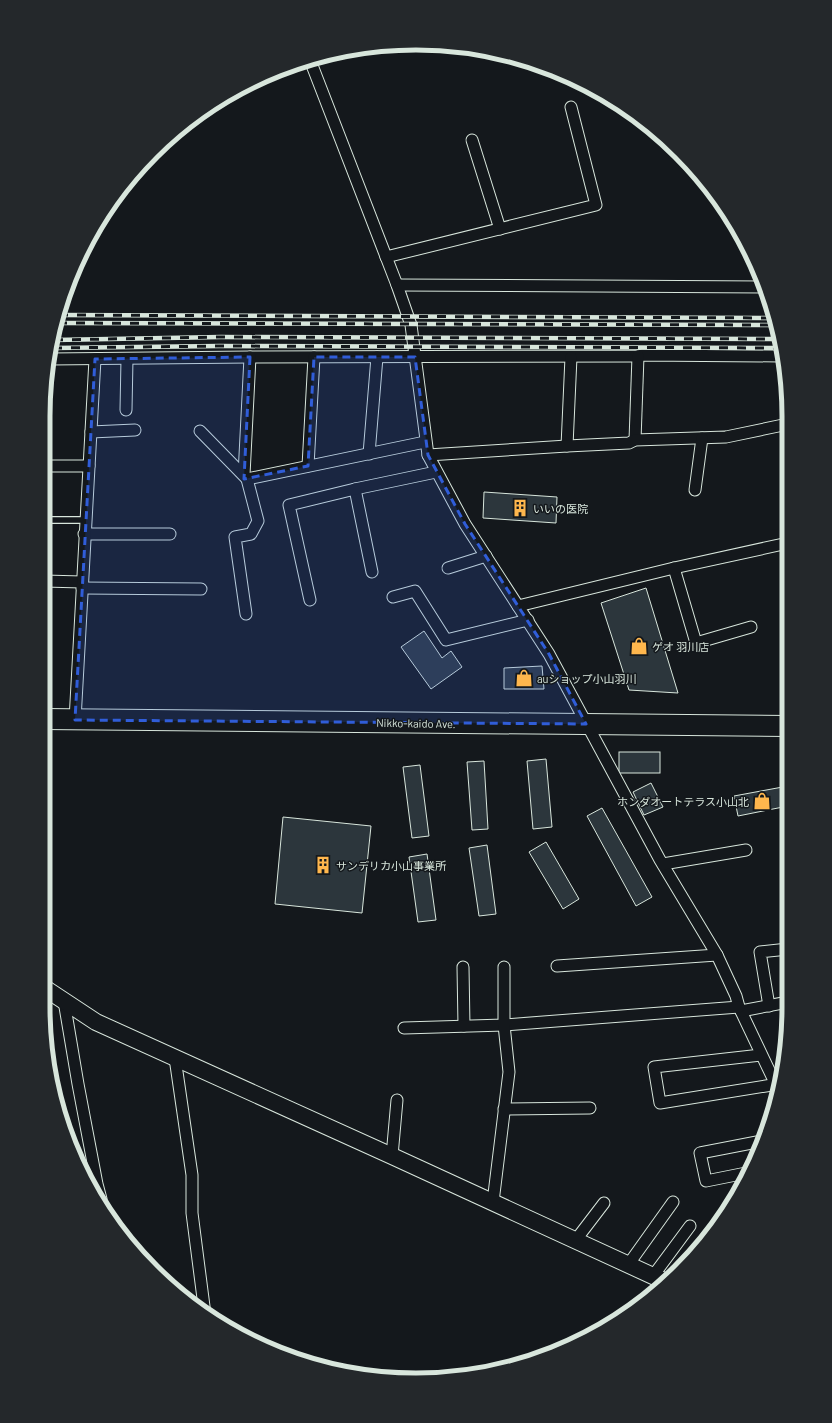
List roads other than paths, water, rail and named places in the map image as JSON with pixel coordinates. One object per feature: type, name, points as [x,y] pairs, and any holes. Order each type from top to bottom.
[{"type":"highway","name":"Nikko-kaido Ave.","points":[[50,720],[782,726]]},
{"type":"street","points":[[312,65],[386,256],[411,325],[425,442],[428,454],[436,472],[465,524],[549,654],[663,864],[717,955],[761,1055],[775,1080]]},
{"type":"street","points":[[386,256],[596,205],[571,107]]},
{"type":"street","points":[[472,140],[500,228]]},
{"type":"street","points":[[397,285],[758,287]]},
{"type":"street","points":[[55,359],[250,357],[571,357],[643,355],[777,356]]},
{"type":"street","points":[[634,440],[638,356]]},
{"type":"street","points":[[246,614],[235,537],[251,534],[258,521],[245,477],[250,357]]},
{"type":"street","points":[[308,466],[314,357]]},
{"type":"street","points":[[369,454],[378,357]]},
{"type":"street","points":[[567,446],[571,357]]},
{"type":"street","points":[[75,720],[84,534],[95,359]]},
{"type":"street","points":[[126,410],[127,359]]},
{"type":"street","points":[[428,454],[629,443],[634,440],[726,437],[782,425]]},
{"type":"street","points":[[91,432],[135,430]]},
{"type":"street","points":[[200,431],[245,477]]},
{"type":"street","points":[[695,490],[702,438]]},
{"type":"street","points":[[245,477],[308,466],[425,442]]},
{"type":"street","points":[[50,466],[89,466]]},
{"type":"street","points":[[310,600],[289,505],[354,489],[436,472]]},
{"type":"street","points":[[354,489],[372,572]]},
{"type":"street","points":[[84,534],[170,534]]},
{"type":"street","points":[[518,606],[674,568],[782,545]]},
{"type":"street","points":[[448,568],[486,556]]},
{"type":"street","points":[[674,568],[696,642],[751,627]]},
{"type":"street","points":[[50,582],[82,585],[201,589]]},
{"type":"street","points":[[393,597],[415,591],[446,640],[528,620]]},
{"type":"street","points":[[663,864],[746,850]]},
{"type":"street","points":[[769,1006],[760,952],[782,950]]},
{"type":"street","points":[[557,966],[717,955]]},
{"type":"street","points":[[462,967],[464,1026]]},
{"type":"street","points":[[493,1202],[509,1072],[504,1025],[504,967]]},
{"type":"street","points":[[50,992],[96,1022],[660,1279],[690,1226]]},
{"type":"street","points":[[64,1001],[98,1188]]},
{"type":"street","points":[[404,1028],[504,1025],[740,1009],[782,1003]]},
{"type":"street","points":[[761,1055],[654,1067],[660,1103],[773,1086]]},
{"type":"street","points":[[175,1058],[192,1175],[192,1213],[204,1305]]},
{"type":"street","points":[[392,1156],[397,1100]]},
{"type":"street","points":[[504,1109],[590,1108]]},
{"type":"street","points":[[741,1174],[706,1181],[700,1153],[756,1142]]},
{"type":"street","points":[[628,1265],[673,1202]]},
{"type":"street","points":[[575,1241],[604,1203]]},
{"type":"lane","points":[[50,520],[85,520]]},
{"type":"railway","points":[[64,315],[769,318]]},
{"type":"railway","points":[[62,323],[771,325]]},
{"type":"railway","points":[[58,340],[221,337],[774,339]]},
{"type":"railway","points":[[56,348],[220,346],[776,348]]},
{"type":"place","name":"いいの医院","points":[[520,508]]},
{"type":"place","name":"ゲオ 羽川店","points":[[639,646]]},
{"type":"place","name":"auショップ小山羽川","points":[[524,678]]},
{"type":"place","name":"ホンダオートテラス小山北","points":[[762,801]]},
{"type":"place","name":"サンデリカ小山事業所","points":[[323,865]]}]
